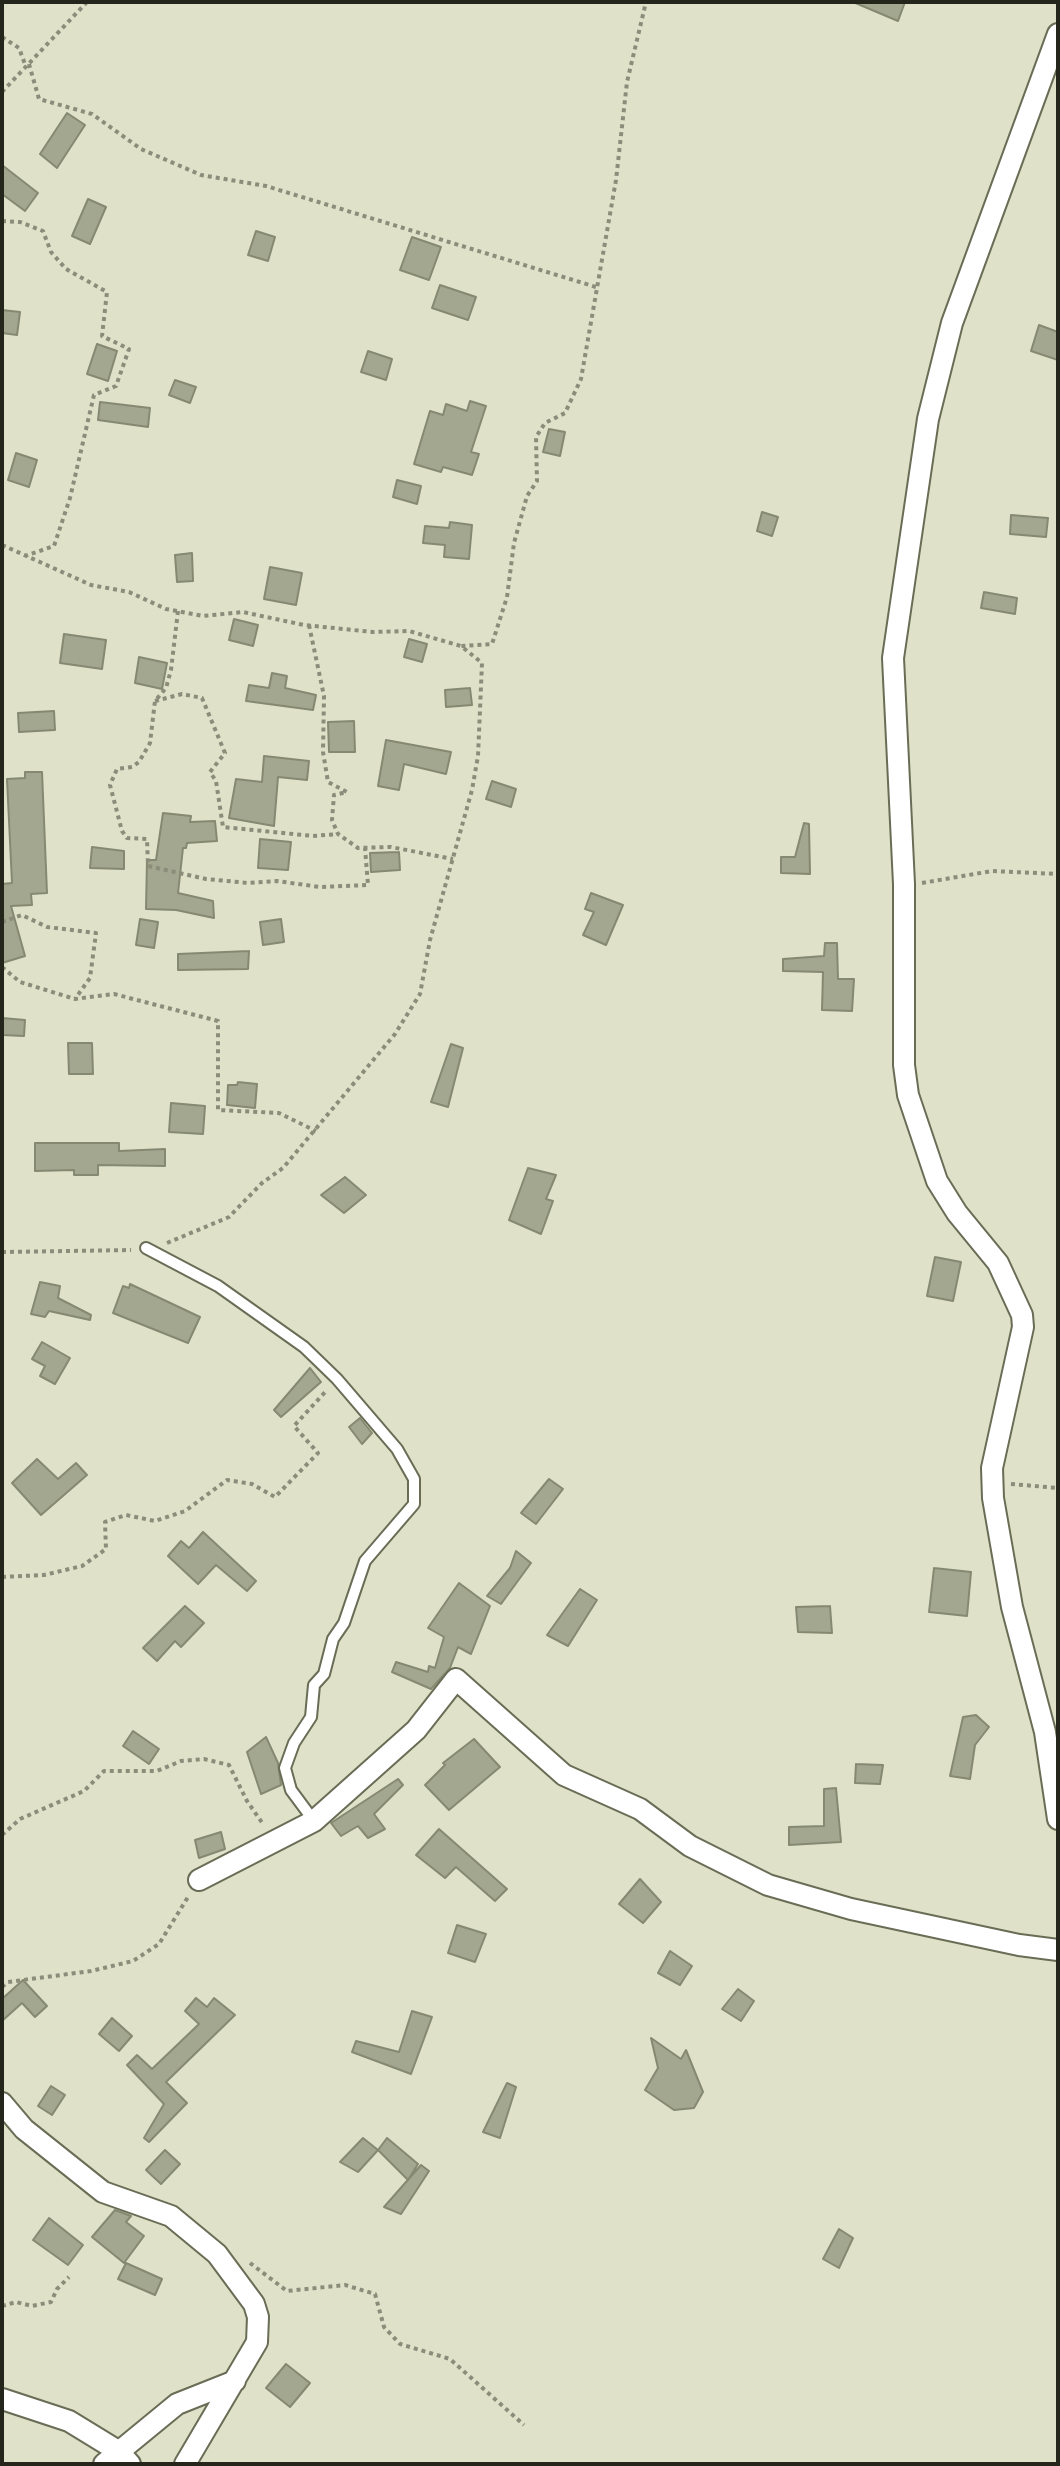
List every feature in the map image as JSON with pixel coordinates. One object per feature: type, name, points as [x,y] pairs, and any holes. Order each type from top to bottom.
[{"type":"street","points":[[1058,34],[952,323],[928,419],[893,658],[904,884],[904,1065],[908,1095],[937,1181],[957,1213],[998,1263],[1022,1315],[1023,1327],[994,1454],[992,1483],[1012,1607],[1045,1732],[1058,1819]]},
{"type":"street","points":[[199,1880],[253,1854],[269,1841],[314,1821],[416,1730],[456,1679],[564,1775],[640,1809],[690,1846],[768,1885],[851,1909],[1019,1945],[1058,1950]]},
{"type":"street","points":[[2,2103],[24,2129],[103,2192],[171,2216],[225,2263],[254,2304],[258,2317],[257,2342],[185,2464]]},
{"type":"street","points":[[2,2399],[69,2421],[118,2460],[177,2404],[235,2381]]},
{"type":"lane","points":[[146,1248],[218,1286],[272,1322],[337,1379],[397,1449],[414,1479],[414,1504],[365,1561],[344,1623],[333,1639],[324,1674],[314,1685],[311,1717],[294,1743],[285,1768],[291,1790],[314,1821]]},
{"type":"path","points":[[2,92],[87,2]]},
{"type":"path","points":[[2,545],[91,585],[129,592],[178,611],[203,616],[243,612],[309,625],[373,632],[409,631],[461,646],[492,644],[507,597],[517,531],[527,496],[537,481],[536,437],[545,423],[565,413],[581,379],[616,180],[627,82],[646,2]]},
{"type":"path","points":[[2,37],[19,48],[39,99],[92,114],[141,149],[201,175],[266,186],[596,287]]},
{"type":"path","points":[[2,221],[20,222],[43,231],[51,252],[66,269],[107,292],[102,336],[129,349],[116,386],[94,395],[70,498],[54,546],[25,556]]},
{"type":"path","points":[[178,611],[171,670],[166,688],[155,701],[150,743],[139,762],[132,767],[117,769],[110,785],[122,831],[127,838],[147,839],[148,866],[234,882],[277,881],[320,887],[368,885],[365,848]]},
{"type":"path","points":[[309,625],[324,696],[323,752],[328,782],[347,792],[334,795],[332,820],[338,834],[358,848],[391,847],[453,859]]},
{"type":"path","points":[[2,1252],[98,1253],[146,1248],[180,1240],[229,1217],[262,1183],[283,1168],[317,1131],[395,1034],[420,994],[430,940],[478,756],[482,663],[461,646]]},
{"type":"path","points":[[155,701],[182,694],[202,698],[225,753],[210,772],[216,781],[223,827],[313,836],[338,834]]},
{"type":"path","points":[[904,884],[992,871],[1058,874]]},
{"type":"path","points":[[2,922],[22,915],[47,927],[96,933],[90,978],[75,999]]},
{"type":"path","points":[[2,967],[20,982],[75,999],[114,994],[218,1021],[218,1110],[279,1113],[317,1131]]},
{"type":"path","points":[[2,1577],[44,1575],[82,1566],[106,1549],[105,1522],[126,1515],[155,1521],[170,1516],[207,1498],[227,1480],[252,1484],[275,1497],[318,1453],[294,1426],[337,1379]]},
{"type":"path","points":[[992,1483],[1058,1488]]},
{"type":"path","points":[[2,1835],[20,1819],[84,1791],[104,1771],[157,1771],[181,1761],[204,1759],[229,1765],[247,1801],[260,1816],[269,1841]]},
{"type":"path","points":[[2,1987],[8,1982],[133,1961],[159,1944],[199,1880]]},
{"type":"path","points":[[225,2263],[241,2260],[252,2264],[287,2291],[345,2285],[375,2294],[384,2327],[400,2344],[450,2359],[524,2425]]},
{"type":"path","points":[[2,2306],[16,2302],[32,2306],[51,2302],[57,2289],[69,2277]]},
{"type":"building","points":[[853,2],[905,2],[898,21]]},
{"type":"building","points":[[67,113],[85,125],[57,168],[40,154]]},
{"type":"building","points":[[2,165],[38,193],[25,211],[2,194]]},
{"type":"building","points":[[88,199],[106,207],[90,244],[72,236]]},
{"type":"building","points":[[256,231],[275,237],[268,261],[248,255]]},
{"type":"building","points":[[412,237],[441,247],[429,280],[400,270]]},
{"type":"building","points":[[440,285],[476,297],[468,320],[432,308]]},
{"type":"building","points":[[2,310],[20,312],[17,335],[2,333]]},
{"type":"building","points":[[1039,325],[1058,332],[1058,360],[1031,351]]},
{"type":"building","points":[[97,344],[117,351],[108,381],[87,374]]},
{"type":"building","points":[[368,351],[392,359],[386,380],[361,372]]},
{"type":"building","points":[[175,380],[196,387],[190,403],[169,395]]},
{"type":"building","points":[[470,401],[486,406],[471,452],[479,454],[472,475],[443,467],[441,472],[414,464],[430,411],[443,415],[446,404],[467,411]]},
{"type":"building","points":[[100,402],[150,408],[148,427],[98,420]]},
{"type":"building","points":[[549,429],[565,432],[560,456],[543,452]]},
{"type":"building","points":[[16,453],[37,460],[29,487],[8,480]]},
{"type":"building","points":[[397,480],[421,486],[417,504],[393,497]]},
{"type":"building","points":[[762,512],[778,517],[772,536],[757,531]]},
{"type":"building","points":[[1011,515],[1048,518],[1046,537],[1010,534]]},
{"type":"building","points":[[450,522],[472,525],[469,559],[444,557],[445,545],[423,543],[425,526],[449,528]]},
{"type":"building","points":[[192,553],[193,581],[177,582],[175,555]]},
{"type":"building","points":[[270,567],[302,573],[296,605],[264,599]]},
{"type":"building","points":[[984,592],[1017,598],[1015,614],[981,608]]},
{"type":"building","points":[[234,619],[258,625],[253,646],[229,640]]},
{"type":"building","points":[[64,634],[106,640],[102,669],[60,663]]},
{"type":"building","points":[[409,639],[427,644],[422,662],[404,657]]},
{"type":"building","points":[[139,657],[167,663],[162,689],[135,683]]},
{"type":"building","points":[[272,673],[287,676],[285,688],[316,695],[313,710],[246,701],[249,685],[269,688]]},
{"type":"building","points":[[470,688],[472,705],[446,707],[445,690]]},
{"type":"building","points":[[54,711],[55,730],[19,732],[18,713]]},
{"type":"building","points":[[354,721],[355,752],[329,752],[328,722]]},
{"type":"building","points":[[386,740],[451,752],[446,774],[404,764],[399,790],[378,786]]},
{"type":"building","points":[[264,756],[309,761],[307,780],[278,777],[274,826],[229,818],[236,779],[262,782]]},
{"type":"building","points":[[25,772],[42,772],[47,893],[31,894],[32,905],[11,906],[25,956],[2,963],[2,884],[12,883],[7,779],[25,778]]},
{"type":"building","points":[[492,781],[516,789],[511,807],[486,799]]},
{"type":"building","points":[[163,813],[191,816],[190,822],[215,821],[217,841],[187,843],[183,848],[178,893],[213,901],[214,918],[176,910],[146,909],[147,860],[156,860]]},
{"type":"building","points":[[804,823],[809,824],[810,874],[781,873],[781,857],[795,857]]},
{"type":"building","points":[[260,839],[291,842],[288,870],[258,868]]},
{"type":"building","points":[[92,847],[124,851],[124,869],[90,868]]},
{"type":"building","points":[[399,852],[400,870],[371,872],[370,853]]},
{"type":"building","points":[[591,893],[623,905],[606,945],[583,935],[594,912],[585,909]]},
{"type":"building","points":[[140,919],[158,922],[154,948],[136,945]]},
{"type":"building","points":[[281,919],[284,942],[263,945],[260,922]]},
{"type":"building","points":[[825,943],[837,943],[838,979],[854,979],[852,1011],[822,1010],[823,972],[783,971],[783,959],[824,956]]},
{"type":"building","points":[[249,951],[248,969],[178,970],[178,954]]},
{"type":"building","points":[[2,1018],[25,1020],[24,1036],[2,1035]]},
{"type":"building","points":[[68,1043],[92,1043],[93,1074],[69,1074]]},
{"type":"building","points":[[451,1044],[463,1048],[448,1107],[431,1102]]},
{"type":"building","points":[[238,1082],[257,1084],[255,1108],[227,1105],[228,1085],[237,1085]]},
{"type":"building","points":[[171,1103],[205,1106],[203,1134],[169,1132]]},
{"type":"building","points":[[35,1143],[119,1143],[119,1151],[165,1149],[165,1166],[98,1165],[98,1175],[74,1175],[74,1170],[35,1171]]},
{"type":"building","points":[[528,1168],[556,1175],[546,1199],[553,1201],[541,1234],[509,1220]]},
{"type":"building","points":[[345,1177],[366,1195],[344,1213],[321,1195]]},
{"type":"building","points":[[935,1257],[961,1262],[953,1301],[927,1296]]},
{"type":"building","points":[[40,1282],[60,1286],[58,1298],[91,1315],[90,1320],[49,1311],[45,1317],[31,1314]]},
{"type":"building","points":[[130,1284],[200,1317],[188,1343],[113,1313],[123,1286],[129,1288]]},
{"type":"building","points":[[42,1342],[70,1358],[55,1384],[40,1376],[45,1366],[32,1359]]},
{"type":"building","points":[[310,1368],[321,1382],[281,1417],[274,1410]]},
{"type":"building","points":[[360,1418],[372,1433],[362,1444],[349,1427]]},
{"type":"building","points":[[37,1459],[58,1479],[76,1463],[87,1475],[41,1515],[12,1483]]},
{"type":"building","points":[[549,1479],[563,1489],[536,1524],[521,1513]]},
{"type":"building","points":[[203,1532],[256,1581],[247,1591],[216,1565],[198,1584],[168,1556],[181,1541],[189,1548]]},
{"type":"building","points":[[516,1551],[531,1563],[501,1604],[487,1596],[510,1568]]},
{"type":"building","points":[[934,1568],[971,1572],[967,1616],[929,1612]]},
{"type":"building","points":[[459,1583],[490,1606],[471,1654],[458,1647],[450,1668],[431,1689],[392,1672],[396,1662],[428,1672],[429,1666],[435,1668],[444,1637],[428,1628]]},
{"type":"building","points":[[580,1589],[597,1600],[568,1646],[547,1635]]},
{"type":"building","points":[[185,1606],[204,1623],[181,1647],[175,1641],[157,1661],[143,1648]]},
{"type":"building","points":[[830,1606],[832,1633],[798,1632],[796,1607]]},
{"type":"building","points":[[976,1715],[989,1727],[975,1745],[970,1779],[950,1776],[963,1717]]},
{"type":"building","points":[[133,1731],[159,1749],[149,1764],[123,1746]]},
{"type":"building","points":[[266,1737],[278,1763],[281,1785],[261,1794],[247,1752]]},
{"type":"building","points":[[474,1739],[500,1767],[449,1810],[425,1785],[445,1765],[443,1763]]},
{"type":"building","points":[[856,1764],[883,1765],[880,1784],[855,1783]]},
{"type":"building","points":[[398,1779],[403,1785],[374,1814],[385,1829],[368,1838],[358,1826],[341,1836],[331,1823]]},
{"type":"building","points":[[836,1788],[841,1842],[789,1845],[789,1827],[824,1826],[824,1789]]},
{"type":"building","points":[[439,1829],[507,1889],[495,1901],[456,1867],[445,1878],[416,1855]]},
{"type":"building","points":[[221,1832],[225,1849],[199,1858],[195,1840]]},
{"type":"building","points":[[640,1879],[661,1902],[643,1923],[619,1904]]},
{"type":"building","points":[[457,1925],[486,1934],[475,1962],[448,1953]]},
{"type":"building","points":[[670,1951],[692,1966],[680,1985],[658,1973]]},
{"type":"building","points":[[23,1980],[47,2006],[35,2017],[22,2003],[2,2021],[2,1999]]},
{"type":"building","points":[[738,1989],[754,2001],[741,2021],[722,2009]]},
{"type":"building","points":[[196,1998],[207,2007],[214,1998],[235,2015],[166,2082],[187,2103],[149,2142],[144,2138],[164,2104],[127,2065],[137,2055],[152,2069],[199,2024],[185,2011]]},
{"type":"building","points":[[412,2011],[432,2017],[411,2074],[352,2052],[356,2041],[399,2052]]},
{"type":"building","points":[[112,2018],[132,2036],[119,2051],[99,2034]]},
{"type":"building","points":[[651,2038],[681,2059],[686,2050],[703,2092],[694,2108],[674,2110],[645,2090],[658,2068]]},
{"type":"building","points":[[507,2083],[516,2087],[500,2138],[483,2132]]},
{"type":"building","points":[[51,2086],[65,2095],[52,2115],[38,2106]]},
{"type":"building","points":[[363,2138],[378,2150],[358,2172],[340,2162]]},
{"type":"building","points":[[387,2138],[418,2164],[408,2180],[378,2150]]},
{"type":"building","points":[[165,2150],[180,2164],[161,2184],[146,2170]]},
{"type":"building","points":[[421,2165],[429,2171],[401,2214],[384,2207]]},
{"type":"building","points":[[115,2210],[131,2216],[126,2222],[144,2236],[124,2263],[92,2237]]},
{"type":"building","points":[[49,2218],[83,2245],[68,2265],[33,2240]]},
{"type":"building","points":[[839,2229],[853,2238],[839,2268],[823,2259]]},
{"type":"building","points":[[126,2263],[162,2279],[155,2295],[118,2279]]},
{"type":"building","points":[[286,2364],[310,2383],[290,2407],[266,2388]]}]
